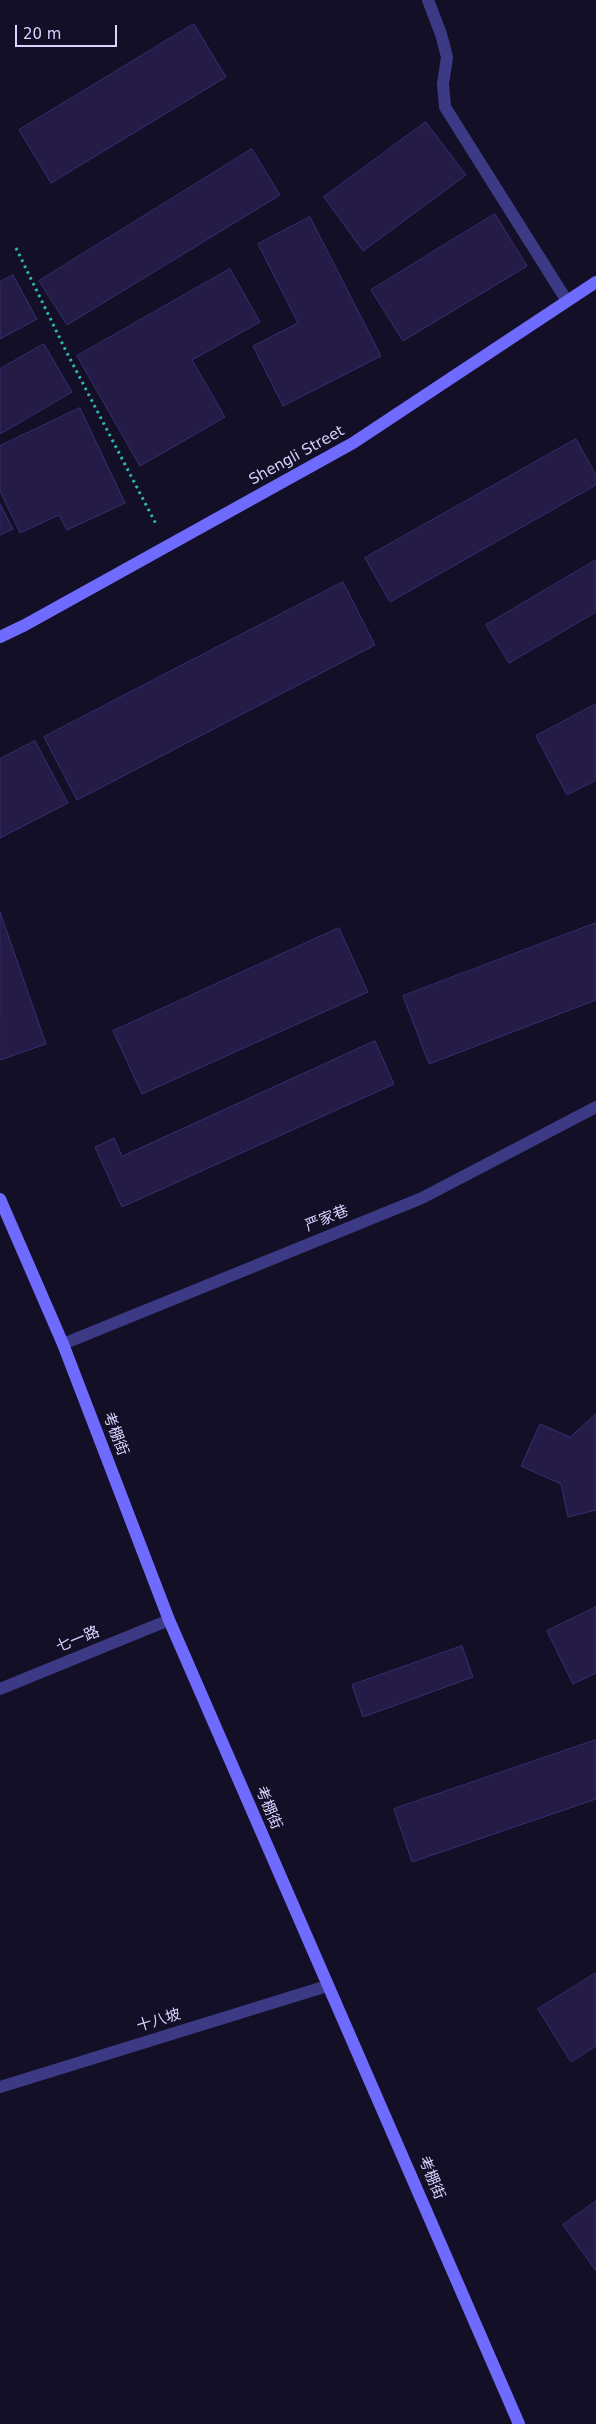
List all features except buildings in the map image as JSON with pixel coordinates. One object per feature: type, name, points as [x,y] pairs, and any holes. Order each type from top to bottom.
[{"type":"street","points":[[428,0],[441,34],[447,57],[443,84],[445,107],[567,301]]},
{"type":"street","name":"Shengli Street","points":[[0,637],[168,547],[353,444],[596,282]]},
{"type":"street","name":"严家巷","points":[[62,1344],[422,1198],[596,1107]]},
{"type":"street","name":"考棚街","points":[[0,1199],[62,1344],[169,1620],[327,1986],[388,2119],[519,2424]]},
{"type":"street","name":"七一路","points":[[0,1689],[169,1620]]},
{"type":"street","name":"十八坡","points":[[0,2087],[327,1986]]},
{"type":"path","points":[[16,248],[66,352],[168,547]]}]
